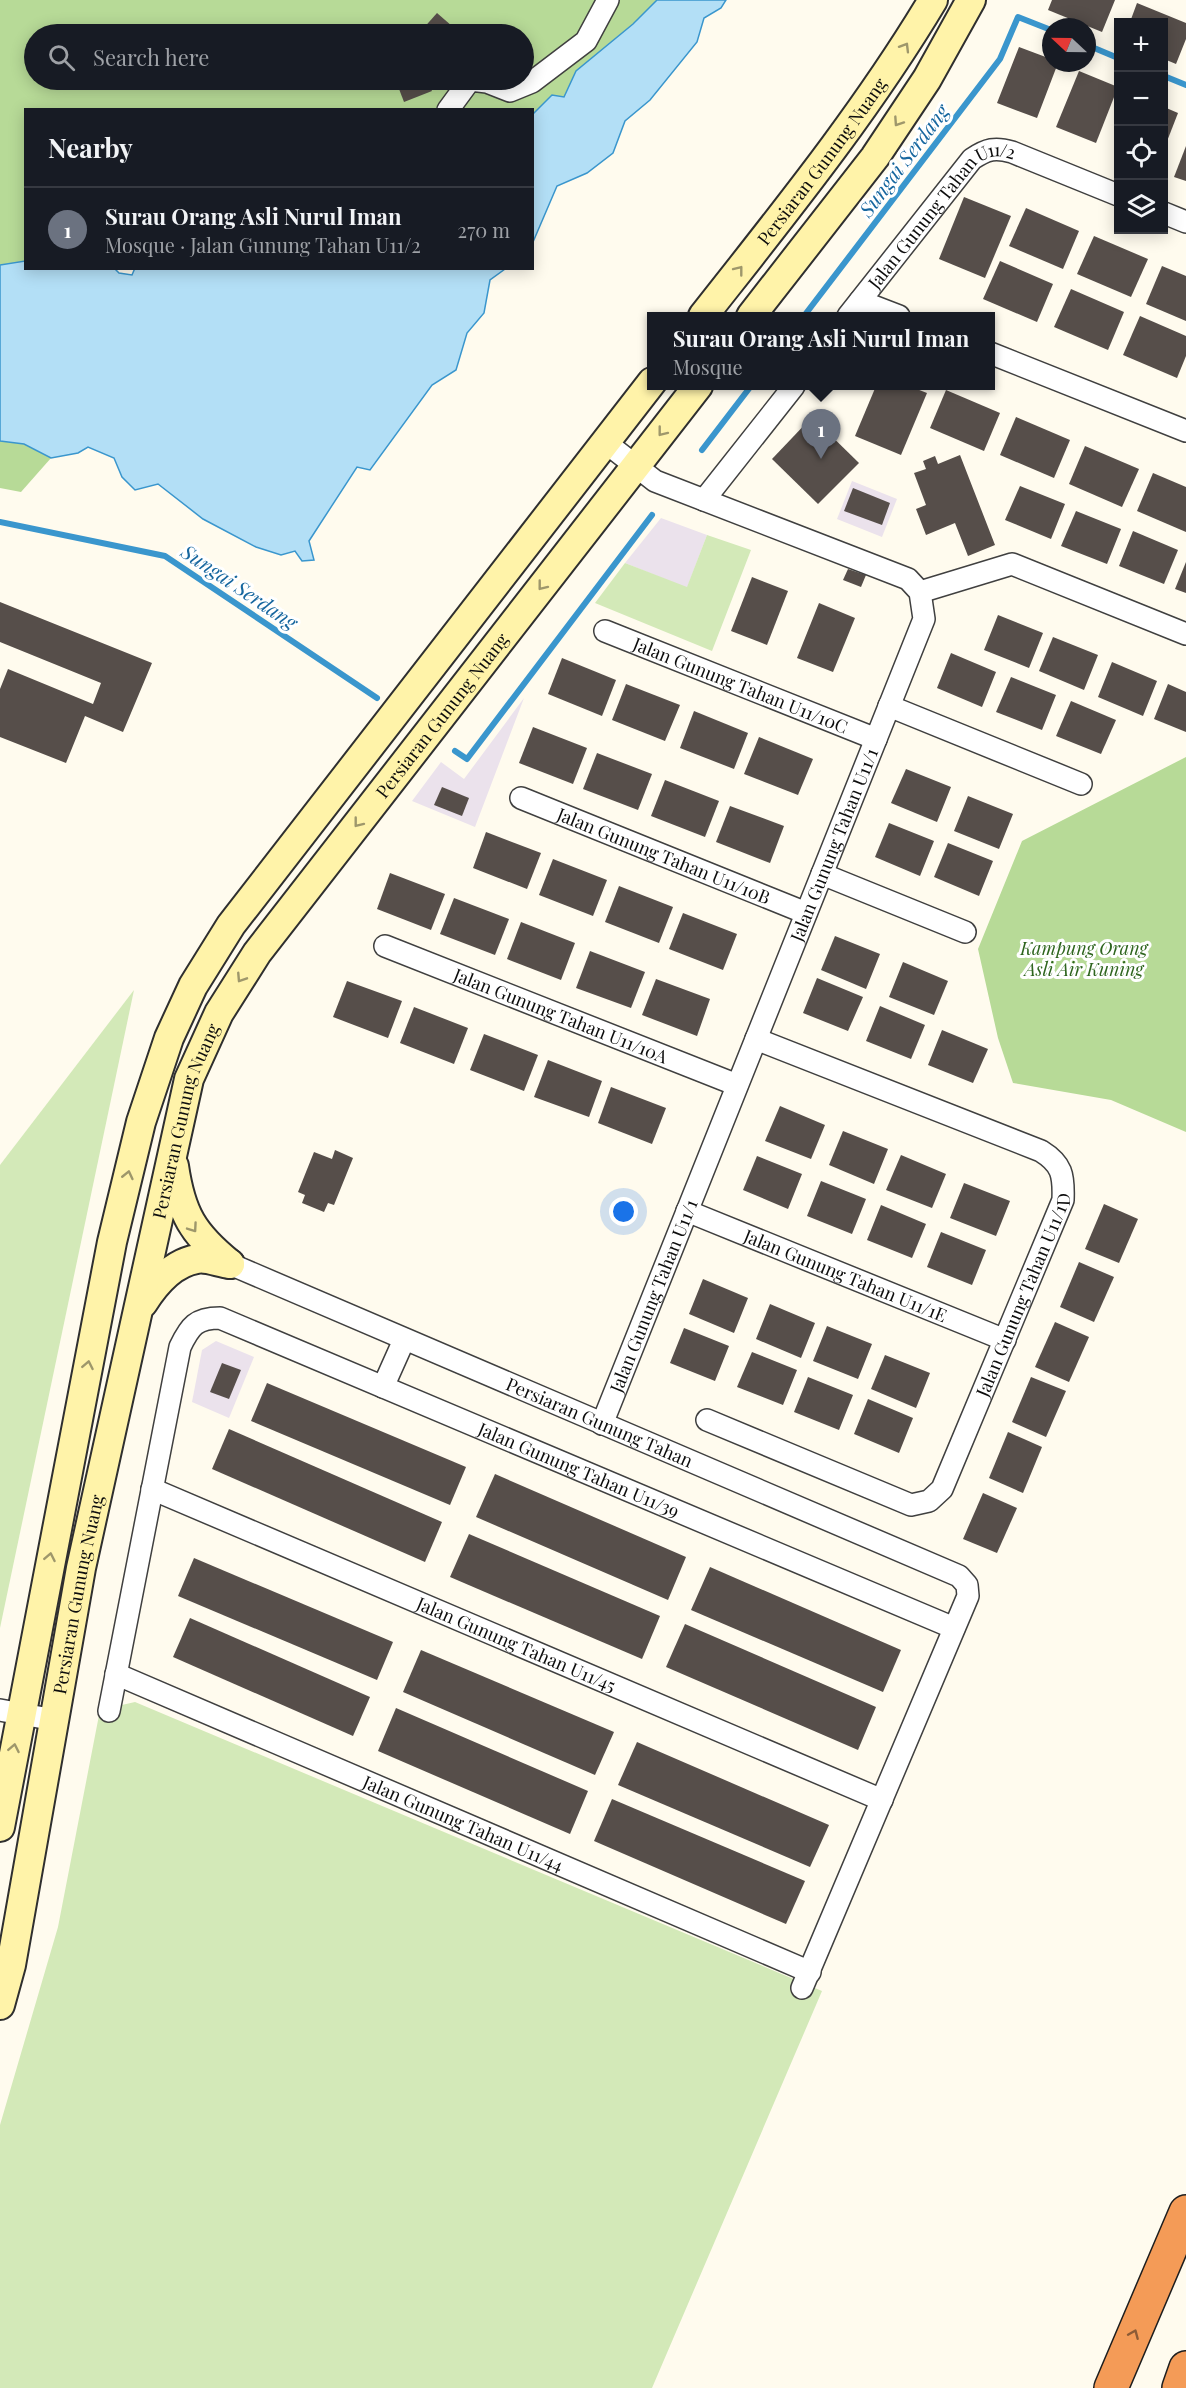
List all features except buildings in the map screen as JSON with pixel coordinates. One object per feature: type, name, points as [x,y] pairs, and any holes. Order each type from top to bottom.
[{"type":"highway","points":[[1111,2388],[1186,2212]]},
{"type":"highway","points":[[1179,2388],[1186,2368]]},
{"type":"street","points":[[534,80],[586,41],[608,0]]},
{"type":"street","name":"Persiaran Gunung Nuang","points":[[706,312],[842,138],[894,65],[933,0]]},
{"type":"street","name":"Persiaran Gunung Nuang","points":[[754,312],[875,157],[927,79],[971,0]]},
{"type":"street","points":[[449,108],[463,90]]},
{"type":"street","name":"Jalan Gunung Tahan U11/2","points":[[854,309],[972,159],[982,152],[996,148],[1012,152],[1114,193]]},
{"type":"street","points":[[1168,215],[1186,222]]},
{"type":"street","points":[[854,309],[873,312]]},
{"type":"street","points":[[995,355],[1186,431]]},
{"type":"street","name":"Persiaran Gunung Nuang","points":[[0,1827],[10,1712],[112,1242],[141,1122],[169,1038],[193,986],[231,925],[647,387]]},
{"type":"street","name":"Persiaran Gunung Nuang","points":[[0,2005],[11,1965],[81,1568],[189,1078],[219,1012],[257,953],[695,390]]},
{"type":"street","points":[[704,500],[791,390]]},
{"type":"street","points":[[605,442],[655,481],[908,579],[920,592],[1012,564],[1186,634]]},
{"type":"street","name":"Jalan Gunung Tahan U11/1","points":[[602,1424],[924,619],[920,592]]},
{"type":"street","name":"Jalan Gunung Tahan U11/10C","points":[[605,631],[876,740]]},
{"type":"street","points":[[889,706],[1081,784]]},
{"type":"street","name":"Jalan Gunung Tahan U11/10B","points":[[521,798],[806,913]]},
{"type":"street","points":[[822,874],[965,932]]},
{"type":"street","name":"Jalan Gunung Tahan U11/10A","points":[[385,945],[737,1085]]},
{"type":"street","name":"Jalan Gunung Tahan U11/1D","points":[[707,1420],[911,1505],[929,1500],[942,1489],[1064,1200],[1064,1181],[1056,1161],[1041,1151],[756,1039]]},
{"type":"street","points":[[172,1152],[178,1194],[188,1221],[205,1244],[230,1264]]},
{"type":"street","name":"Jalan Gunung Tahan U11/1E","points":[[687,1211],[1005,1340]]},
{"type":"street","points":[[138,1312],[154,1284],[174,1269],[198,1258],[230,1264]]},
{"type":"street","name":"Persiaran Gunung Tahan","points":[[230,1264],[959,1576],[967,1585],[968,1596],[954,1628]]},
{"type":"street","name":"Jalan Gunung Tahan U11/39","points":[[152,1489],[180,1347],[189,1327],[203,1318],[220,1318],[954,1628]]},
{"type":"street","points":[[383,1388],[404,1340]]},
{"type":"street","points":[[109,1711],[152,1489]]},
{"type":"street","name":"Jalan Gunung Tahan U11/45","points":[[152,1489],[882,1800]]},
{"type":"street","points":[[882,1800],[954,1628]]},
{"type":"street","name":"Jalan Gunung Tahan U11/44","points":[[116,1674],[806,1980],[882,1800]]},
{"type":"street","points":[[10,1712],[55,1720]]},
{"type":"shaded area","points":[[852,481],[897,499],[882,537],[837,519]]},
{"type":"shaded area","points":[[661,518],[707,535],[687,588],[625,563]]},
{"type":"shaded area","points":[[524,698],[475,827],[412,801],[441,762],[464,779]]},
{"type":"shaded area","points":[[216,1341],[254,1357],[229,1418],[192,1402],[202,1350]]},
{"type":"green space","points":[[0,0],[657,0],[633,24],[576,71],[564,97],[552,96],[534,113],[534,108],[24,108],[24,261],[0,265]]},
{"type":"green space","points":[[0,441],[24,444],[51,458],[21,492],[0,488]]},
{"type":"green space","points":[[707,535],[751,550],[712,651],[595,603],[625,563],[687,587]]},
{"type":"green space","name":"Kampung Orang Asli Air Kuning","points":[[1186,757],[1186,1132],[1111,1100],[1013,1083],[998,1038],[978,949],[1022,841]]},
{"type":"green space","points":[[134,990],[0,1628],[0,1165]]},
{"type":"green space","points":[[135,1702],[822,1991],[652,2388],[0,2388],[0,2125],[58,1927],[100,1710]]},
{"type":"water","points":[[657,0],[726,0],[721,8],[704,18],[697,42],[650,100],[625,121],[613,153],[587,173],[557,186],[534,240],[534,113],[552,95],[564,97],[576,71],[633,24]]},
{"type":"water","points":[[24,261],[24,270],[116,270],[119,273],[132,275],[134,270],[504,270],[490,280],[484,313],[467,333],[456,370],[432,385],[370,470],[357,467],[309,541],[314,560],[302,561],[295,551],[281,555],[256,547],[203,519],[158,484],[135,490],[122,477],[114,458],[88,447],[78,453],[51,458],[24,444],[0,441],[0,265]]},
{"type":"waterway","name":"Sungai Serdang","points":[[807,312],[1000,59],[1018,17],[1042,26]]},
{"type":"waterway","points":[[1096,49],[1114,56]]},
{"type":"waterway","points":[[1168,78],[1186,85]]},
{"type":"waterway","name":"Sungai Serdang","points":[[702,450],[748,390]]},
{"type":"waterway","name":"Sungai Serdang","points":[[455,751],[467,759],[652,515]]},
{"type":"waterway","name":"Sungai Serdang","points":[[0,522],[165,556],[377,698]]},
{"type":"place","name":"Surau Orang Asli Nurul Iman","points":[[821,459]]}]
